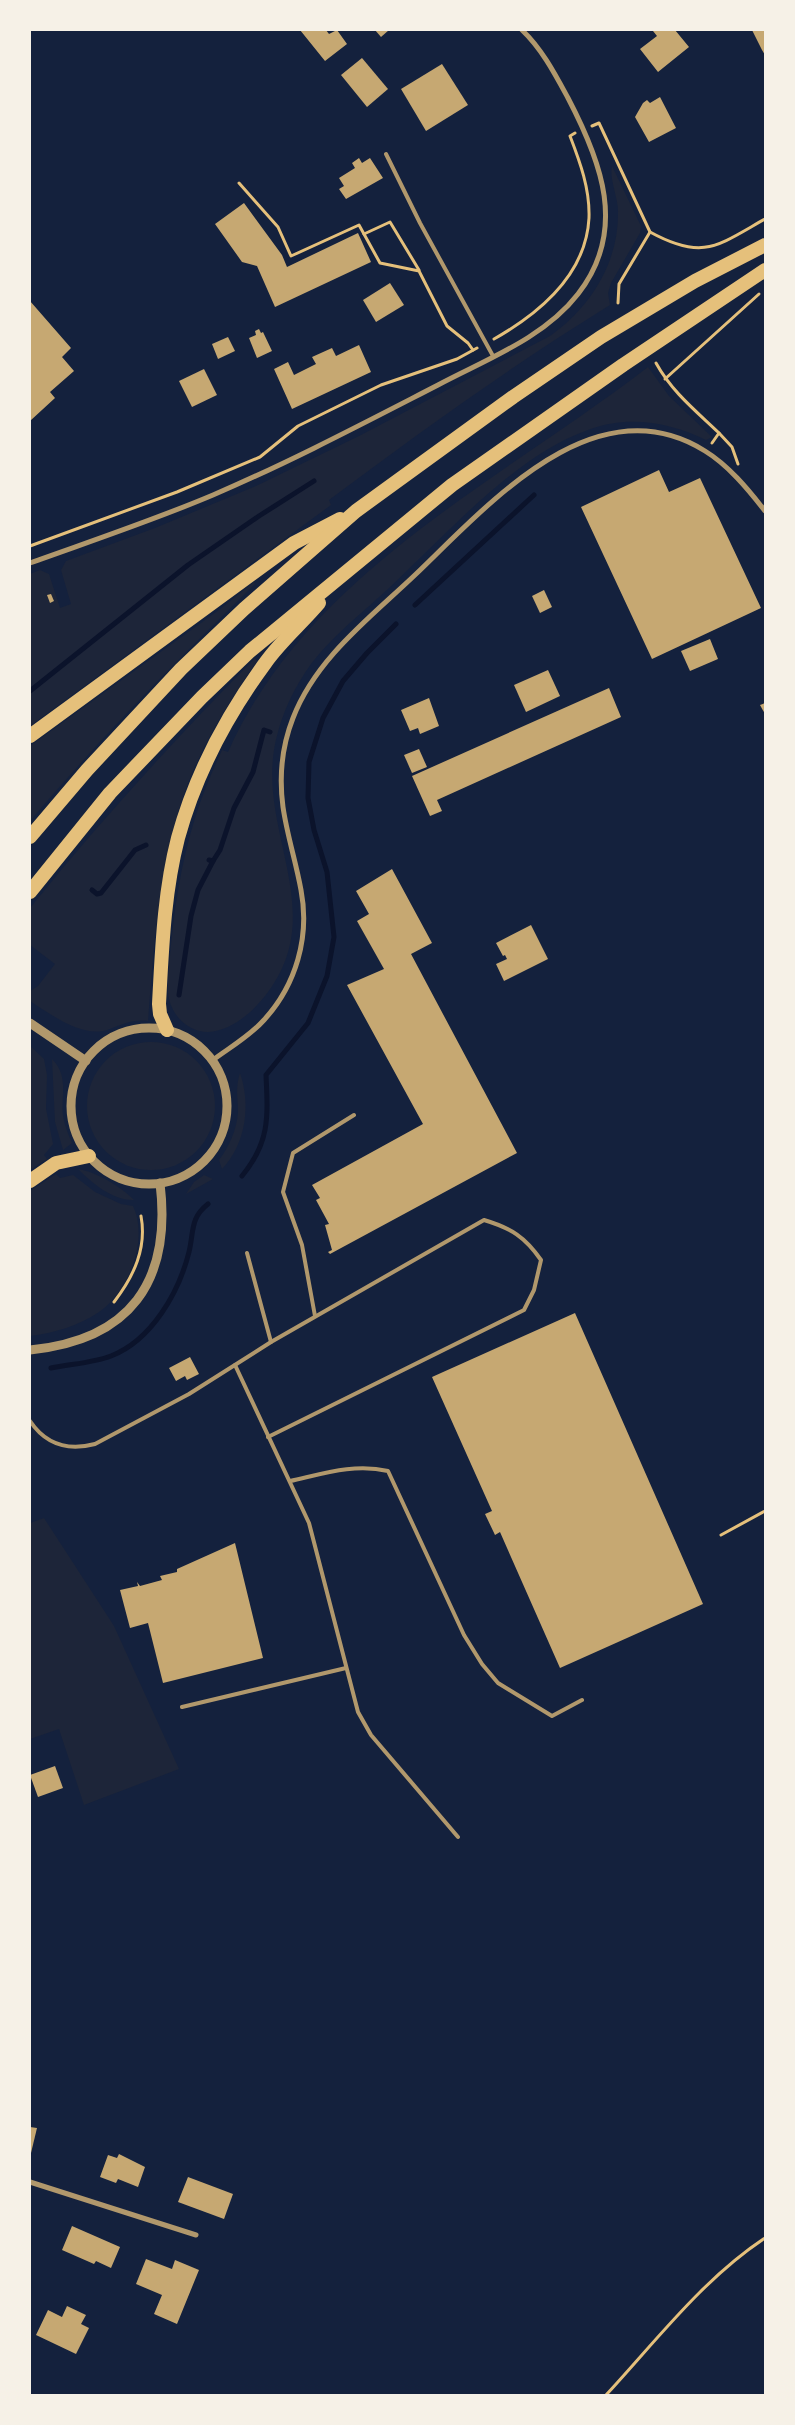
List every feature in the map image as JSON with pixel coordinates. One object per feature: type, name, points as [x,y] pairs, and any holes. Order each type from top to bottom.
[{"type":"highway","points":[[30,837],[87,770],[181,669],[244,609],[356,511],[513,397],[601,337],[663,299],[765,245]]},
{"type":"highway","points":[[30,892],[110,793],[202,697],[250,651],[468,474],[720,298],[765,270]]},
{"type":"highway","points":[[30,736],[294,542],[356,511]]},
{"type":"highway","points":[[167,1030],[160,1014],[159,1004],[166,907],[178,838],[197,787],[217,740],[240,699],[267,660],[352,568]]},
{"type":"highway","points":[[30,1181],[56,1163],[89,1156]]},
{"type":"street","points":[[30,563],[213,495],[305,452],[493,356],[532,334],[553,319],[579,293],[592,273],[600,251],[606,213],[603,183],[595,155],[557,77],[539,49],[522,30]]},
{"type":"street","points":[[212,1060],[266,1018],[286,990],[300,955],[304,907],[284,810],[282,770],[284,751],[293,717],[307,689],[323,666],[363,623],[497,497],[551,458],[589,438],[625,431],[664,434],[691,443],[706,451],[723,464],[765,511]]},
{"type":"street","points":[[30,1023],[86,1061]]},
{"type":"street","points":[[148,1028],[167,1030],[192,1041],[212,1060],[222,1078],[227,1097],[226,1117],[221,1137],[211,1154],[196,1168],[179,1178],[160,1183],[140,1183],[121,1179],[104,1169],[89,1156],[78,1138],[72,1119],[73,1092],[76,1079],[86,1061],[98,1048],[113,1037],[130,1030],[148,1028]]},
{"type":"street","points":[[30,1350],[63,1346],[91,1337],[117,1321],[136,1301],[153,1272],[161,1244],[163,1210],[160,1183]]},
{"type":"street","points":[[30,2182],[196,2235]]},
{"type":"lane","points":[[386,154],[420,223],[493,356]]},
{"type":"lane","points":[[315,1316],[302,1245],[283,1192],[293,1153],[354,1115]]},
{"type":"lane","points":[[30,1421],[47,1440],[59,1445],[83,1448],[95,1444],[189,1394],[315,1316],[484,1220],[506,1227],[530,1244],[541,1260],[534,1290],[524,1310],[268,1437]]},
{"type":"lane","points":[[247,1253],[271,1342]]},
{"type":"lane","points":[[234,1365],[309,1523],[358,1712],[371,1735],[458,1837]]},
{"type":"lane","points":[[290,1482],[350,1468],[372,1467],[388,1470],[464,1635],[482,1664],[498,1683],[552,1716],[582,1700]]},
{"type":"lane","points":[[182,1707],[346,1668]]},
{"type":"path","points":[[599,123],[650,232],[680,246],[705,248],[729,240],[765,219]]},
{"type":"path","points":[[30,546],[177,492],[260,457],[298,426],[381,385],[457,359],[511,329],[543,306],[565,283],[582,250],[589,217],[582,169],[570,136]]},
{"type":"path","points":[[239,183],[278,227],[291,256],[359,225],[380,263],[419,271]]},
{"type":"path","points":[[364,234],[390,222],[419,271],[447,326],[468,343],[473,350]]},
{"type":"path","points":[[618,303],[619,284],[650,232]]},
{"type":"path","points":[[664,379],[765,289]]},
{"type":"path","points":[[656,364],[664,379],[732,447],[738,459]]},
{"type":"path","points":[[706,451],[719,434]]},
{"type":"path","points":[[112,1305],[129,1283],[139,1259],[144,1232],[141,1216]]},
{"type":"path","points":[[721,1535],[765,1511]]},
{"type":"path","points":[[606,2395],[669,2324],[732,2262],[765,2238]]},
{"type":"shaded area","points":[[612,166],[641,226],[640,233],[611,283],[608,293],[610,305],[503,375],[398,449],[329,500],[331,505],[30,726],[30,574],[40,570],[49,574],[60,608],[71,604],[61,570],[66,561],[155,528],[256,486],[359,436],[550,336],[565,324],[590,297],[608,265],[614,248],[618,211],[611,171]]},
{"type":"shaded area","points":[[648,367],[669,396],[712,437],[706,440],[663,425],[633,422],[603,425],[560,442],[534,458],[482,499],[342,630],[311,664],[295,689],[285,710],[278,732],[272,766],[274,800],[292,897],[292,929],[285,960],[268,992],[242,1019],[217,1031],[201,1031],[188,1026],[174,1012],[169,999],[168,989],[174,921],[186,852],[201,801],[222,750],[228,752],[263,689],[306,633],[357,582],[412,536]]},
{"type":"shaded area","points":[[254,582],[255,584],[112,729],[30,821],[30,746],[219,610]]},
{"type":"shaded area","points":[[255,658],[257,661],[230,702],[205,746],[180,805],[165,866],[160,896],[148,1021],[122,1024],[97,1032],[77,1028],[30,1001],[30,991],[38,986],[55,964],[30,945],[30,908],[140,780],[196,718]]},
{"type":"shaded area","points":[[151,1042],[164,1043],[176,1047],[196,1061],[210,1081],[214,1093],[214,1119],[210,1131],[196,1151],[176,1165],[164,1169],[151,1170],[138,1169],[126,1165],[106,1151],[92,1131],[88,1119],[87,1106],[88,1093],[92,1081],[106,1061],[126,1047],[138,1043]]},
{"type":"shaded area","points":[[30,1046],[44,1059],[47,1075],[46,1109],[53,1144],[44,1155],[47,1159],[30,1170]]},
{"type":"shaded area","points":[[52,1059],[61,1072],[63,1116],[72,1143],[63,1150],[55,1122]]},
{"type":"shaded area","points":[[240,1073],[245,1098],[244,1124],[236,1148],[222,1169],[219,1160],[232,1138],[236,1125],[238,1112],[237,1088]]},
{"type":"shaded area","points":[[78,1169],[93,1173],[108,1181],[134,1200],[118,1198],[103,1190]]},
{"type":"shaded area","points":[[56,1174],[60,1178],[73,1175],[95,1192],[121,1204],[133,1206],[139,1234],[137,1249],[133,1264],[119,1292],[99,1312],[66,1328],[30,1336],[30,1191]]},
{"type":"shaded area","points":[[204,1175],[213,1179],[186,1194],[194,1182]]},
{"type":"shaded area","points":[[44,1518],[114,1626],[179,1769],[84,1805],[59,1729],[30,1739],[30,1523]]},
{"type":"building","points":[[300,30],[326,30],[329,34],[337,30],[347,44],[325,61]]},
{"type":"building","points":[[375,30],[389,30],[381,37]]},
{"type":"building","points":[[675,30],[689,47],[658,72],[640,49],[657,36],[653,31]]},
{"type":"building","points":[[752,30],[765,30],[765,55],[762,50]]},
{"type":"building","points":[[362,58],[388,89],[367,107],[341,75]]},
{"type":"building","points":[[442,64],[468,105],[426,131],[401,89]]},
{"type":"building","points":[[660,97],[676,128],[649,142],[635,117],[643,103],[647,100],[650,103]]},
{"type":"building","points":[[359,158],[362,163],[370,158],[383,178],[346,199],[339,189],[344,186],[339,178],[355,168],[352,163]]},
{"type":"building","points":[[244,203],[282,255],[287,267],[358,233],[371,262],[275,307],[257,266],[242,262],[215,224]]},
{"type":"building","points":[[390,283],[404,305],[376,322],[363,300]]},
{"type":"building","points":[[30,301],[71,348],[62,357],[74,371],[50,392],[55,398],[30,421]]},
{"type":"building","points":[[259,329],[261,333],[263,332],[272,351],[257,358],[249,338],[256,335],[255,331]]},
{"type":"building","points":[[228,337],[235,351],[218,359],[212,344]]},
{"type":"building","points":[[359,345],[371,372],[292,409],[274,369],[288,362],[294,375],[316,364],[312,357],[332,348],[336,356]]},
{"type":"building","points":[[204,369],[217,395],[192,407],[179,381]]},
{"type":"building","points":[[659,470],[669,492],[700,478],[761,608],[652,659],[581,507]]},
{"type":"building","points":[[544,590],[552,607],[540,613],[532,596]]},
{"type":"building","points":[[51,594],[54,601],[50,603],[47,595]]},
{"type":"building","points":[[710,639],[718,659],[690,671],[681,651]]},
{"type":"building","points":[[548,670],[560,696],[526,712],[514,685]]},
{"type":"building","points":[[609,688],[621,717],[437,800],[442,811],[430,816],[412,776]]},
{"type":"building","points":[[429,698],[439,726],[420,734],[418,728],[410,731],[401,710]]},
{"type":"building","points":[[765,703],[765,714],[760,705]]},
{"type":"building","points":[[419,749],[427,767],[412,773],[404,755]]},
{"type":"building","points":[[392,869],[432,943],[411,954],[517,1153],[330,1254],[328,1252],[332,1250],[325,1225],[329,1224],[316,1200],[320,1198],[312,1185],[423,1124],[347,985],[384,969],[357,921],[369,914],[356,891]]},
{"type":"building","points":[[531,925],[548,959],[504,981],[496,964],[507,959],[505,955],[503,956],[496,943]]},
{"type":"building","points":[[575,1313],[703,1604],[560,1668],[500,1532],[495,1535],[485,1514],[492,1511],[432,1377]]},
{"type":"building","points":[[190,1357],[199,1374],[187,1380],[185,1376],[176,1381],[169,1368]]},
{"type":"building","points":[[235,1543],[263,1658],[163,1683],[148,1623],[130,1628],[120,1590],[138,1586],[137,1582],[140,1586],[162,1580],[160,1576],[177,1572],[177,1569]]},
{"type":"building","points":[[55,1766],[63,1788],[38,1797],[30,1775]]},
{"type":"building","points":[[30,2127],[37,2128],[31,2153],[30,2153]]},
{"type":"building","points":[[119,2154],[145,2167],[138,2187],[118,2179],[116,2183],[100,2177],[108,2155],[117,2158]]},
{"type":"building","points":[[188,2177],[233,2194],[224,2219],[178,2202]]},
{"type":"building","points":[[72,2226],[120,2247],[111,2268],[96,2261],[94,2264],[62,2250]]},
{"type":"building","points":[[146,2259],[172,2269],[175,2260],[199,2270],[177,2324],[154,2314],[162,2295],[136,2284]]},
{"type":"building","points":[[67,2306],[86,2315],[81,2324],[89,2328],[76,2354],[36,2335],[48,2310],[62,2317]]},
{"type":"waterway","points":[[30,691],[188,565],[314,481]]},
{"type":"waterway","points":[[415,605],[534,495]]},
{"type":"waterway","points":[[242,1176],[258,1152],[265,1128],[267,1116],[266,1075],[308,1023],[327,976],[334,937],[327,872],[314,830],[308,798],[309,762],[323,718],[343,681],[396,624]]},
{"type":"waterway","points":[[209,860],[213,861],[220,850],[234,808],[253,772],[264,730],[270,732]]},
{"type":"waterway","points":[[92,890],[97,894],[101,893],[135,850],[146,845]]},
{"type":"waterway","points":[[179,995],[191,916],[198,890],[213,861]]},
{"type":"waterway","points":[[51,1368],[89,1362],[111,1356],[126,1349],[151,1327],[162,1313],[178,1283],[189,1252],[195,1220],[202,1209],[208,1204]]}]
